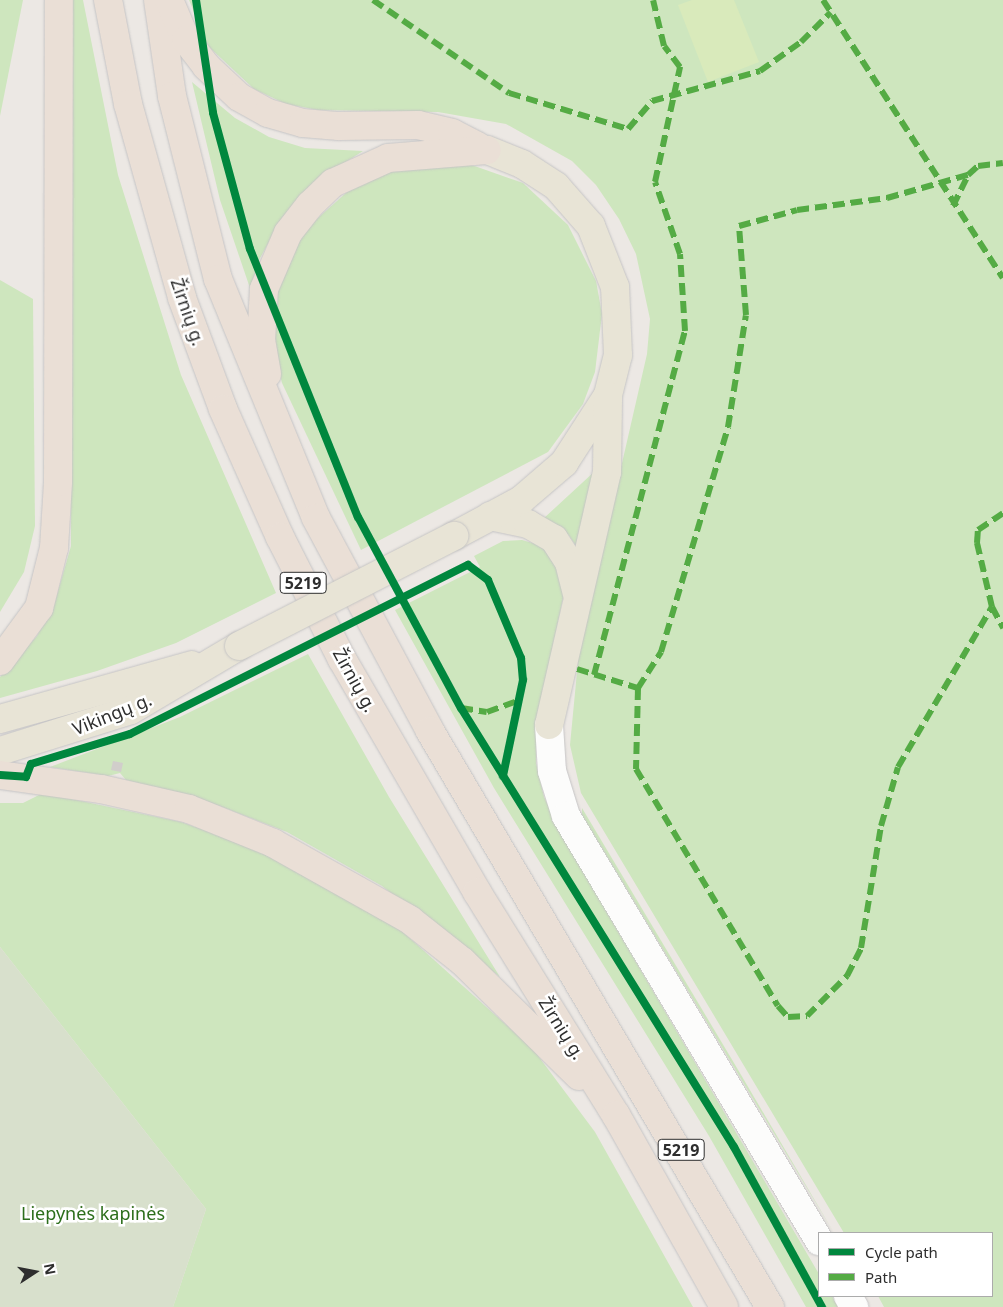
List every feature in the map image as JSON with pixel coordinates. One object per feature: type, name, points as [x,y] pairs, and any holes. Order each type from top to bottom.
[{"type":"highway","points":[[0,661],[39,608],[54,548],[58,482],[59,0]]},
{"type":"highway","name":"Žirnių g.","points":[[108,0],[128,104],[182,298],[223,409],[280,537],[367,702],[477,892],[616,1115],[724,1307]]},
{"type":"highway","name":"5219","points":[[158,0],[172,96],[193,190],[218,279],[277,431],[377,638],[770,1307]]},
{"type":"highway","points":[[169,0],[186,40],[206,66],[239,97],[268,113],[303,123],[339,126],[418,125],[452,133],[486,150]]},
{"type":"highway","points":[[277,431],[261,341],[264,289],[288,233],[334,183],[361,168],[412,153],[486,150]]},
{"type":"highway","points":[[0,775],[101,789],[189,809],[273,843],[410,920],[447,949],[515,1011],[616,1115]]},
{"type":"main road","points":[[486,150],[522,164],[556,186],[581,213],[601,245],[619,311],[618,355],[608,395],[607,472],[549,725]]},
{"type":"main road","name":"Vikingų g.","points":[[0,751],[132,710],[215,658],[521,500],[564,463],[608,395]]},
{"type":"main road","points":[[490,516],[528,524],[554,539],[569,562],[578,594]]},
{"type":"main road","name":"Vikingų g.","points":[[0,720],[215,658]]},
{"type":"street","points":[[549,725],[552,772],[566,816],[818,1239]]},
{"type":"green space","points":[[0,0],[23,0],[0,116]]},
{"type":"green space","points":[[70,0],[83,0],[118,175],[181,375],[276,593],[176,643],[97,671],[0,698],[0,677],[37,636],[54,605],[71,546]]},
{"type":"green space","points":[[189,0],[1003,0],[1003,1307],[884,1307],[879,1297],[993,1297],[993,1232],[843,1232],[581,793],[570,745],[579,651],[647,354],[650,319],[636,254],[619,219],[596,185],[572,161],[506,124],[438,112],[318,110],[286,104],[254,89],[208,46]]},
{"type":"green space","points":[[692,0],[734,0],[759,62],[708,82],[678,5]]},
{"type":"green space","points":[[192,82],[235,118],[269,137],[305,148],[363,151],[316,181],[282,218],[259,260],[251,291],[220,200]]},
{"type":"green space","points":[[466,163],[523,183],[568,225],[596,281],[602,314],[595,372],[583,404],[548,452],[361,550],[282,383],[274,351],[275,293],[290,256],[310,225],[356,184],[385,171]]},
{"type":"green space","points":[[0,280],[33,299],[35,526],[24,572],[0,612]]},
{"type":"green space","points":[[595,471],[578,549],[568,534],[543,519]]},
{"type":"green space","points":[[522,540],[543,546],[554,557],[564,594],[537,721],[536,763],[544,797],[565,841],[818,1272],[818,1297],[833,1297],[838,1307],[806,1307],[709,1136],[494,788],[395,610],[480,567],[474,556],[503,541]]},
{"type":"green space","points":[[308,654],[389,797],[500,977],[382,886],[287,832],[209,802],[126,780],[120,773],[108,776],[50,767],[180,717]]},
{"type":"green space","points":[[43,793],[181,822],[250,846],[393,923],[533,1049],[595,1132],[693,1307],[173,1307],[206,1209],[0,947],[0,803],[23,803]]},
{"type":"green space","points":[[582,808],[833,1232],[833,1232],[582,815]]},
{"type":"green space","name":"Liepynės kapinės","points":[[0,947],[206,1209],[173,1307],[0,1307]]},
{"type":"building","points":[[113,761],[123,763],[121,772],[111,770]]},
{"type":"marked path","points":[[373,0],[509,93],[628,129],[652,101],[760,71],[801,42],[831,12]]},
{"type":"marked path","points":[[594,675],[685,331],[680,254],[655,182],[680,67],[664,46],[653,0]]},
{"type":"marked path","points":[[823,0],[1003,278]]},
{"type":"marked path","points":[[577,669],[638,688],[661,652],[728,427],[746,315],[739,226],[797,210],[887,198],[968,175],[978,166],[1003,163]]},
{"type":"marked path","points":[[953,206],[968,175]]},
{"type":"marked path","points":[[638,688],[636,769],[778,1006],[788,1017],[807,1016],[847,976],[861,948],[881,826],[898,767],[992,607],[977,543],[978,530],[1003,513]]},
{"type":"marked path","points":[[992,607],[1003,628]]},
{"type":"marked path","points":[[461,708],[487,712],[518,701]]},
{"type":"cycle path","points":[[196,0],[213,113],[250,249],[358,517],[461,708],[734,1147],[822,1307]]},
{"type":"cycle path","points":[[0,775],[26,777],[31,764],[130,734],[468,565],[488,580],[521,658],[523,680],[503,776]]}]
